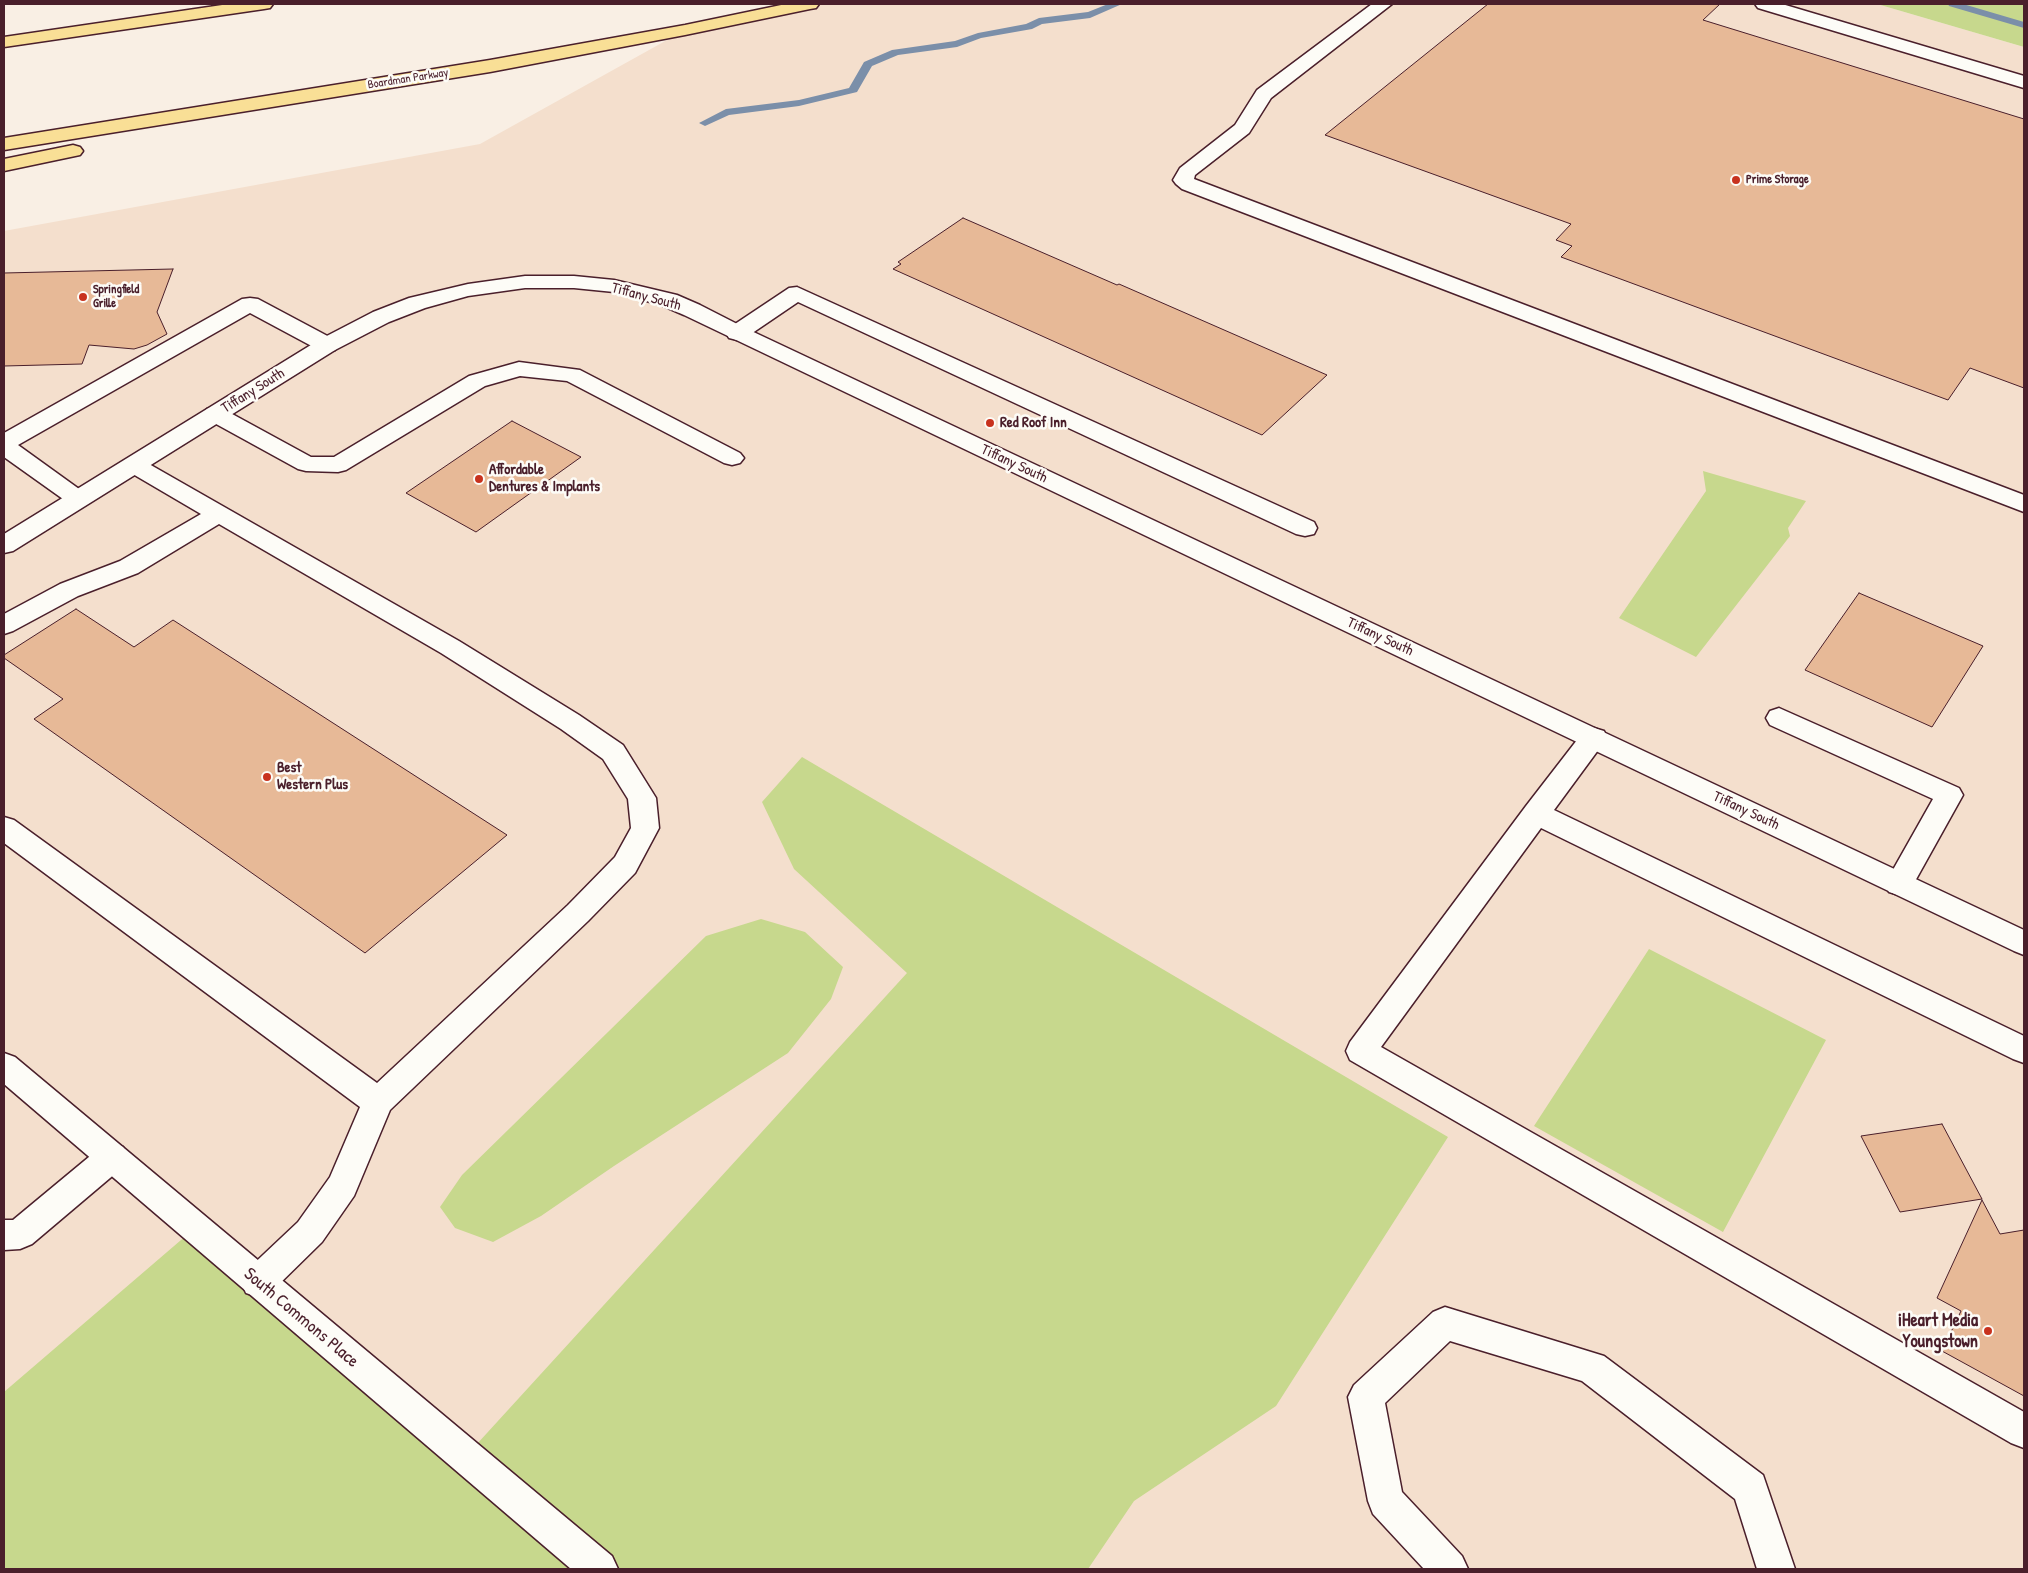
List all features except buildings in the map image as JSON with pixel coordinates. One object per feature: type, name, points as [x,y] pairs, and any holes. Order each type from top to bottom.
[{"type":"highway","points":[[4,42],[264,4]]},
{"type":"highway","name":"Boardman Parkway","points":[[4,144],[490,66],[684,30],[810,4]]},
{"type":"highway","points":[[4,165],[490,66]]},
{"type":"street","points":[[1383,4],[1264,94],[1242,129],[1187,172],[1183,180],[1189,186],[2024,504]]},
{"type":"street","points":[[1764,4],[2024,82]]},
{"type":"street","name":"Tiffany South","points":[[4,545],[327,345],[381,317],[424,301],[468,290],[525,282],[574,282],[614,286],[668,300],[692,310],[2024,943]]},
{"type":"street","points":[[737,333],[796,293],[1304,528]]},
{"type":"street","points":[[4,442],[250,304],[327,345]]},
{"type":"street","points":[[215,414],[306,464],[338,465],[477,381],[519,369],[572,375],[732,458]]},
{"type":"street","points":[[4,446],[78,499]]},
{"type":"street","points":[[134,464],[450,647],[570,722],[613,752],[642,798],[645,828],[625,865],[578,913],[378,1102],[342,1186],[310,1232],[258,1282]]},
{"type":"street","points":[[4,625],[39,604],[69,590],[129,567],[218,514]]},
{"type":"street","points":[[1779,718],[1949,795],[1899,884]]},
{"type":"street","points":[[1594,738],[1536,813],[1361,1051],[2024,1431]]},
{"type":"street","points":[[1536,813],[2024,1050]]},
{"type":"street","points":[[4,828],[378,1102]]},
{"type":"street","name":"South Commons Place","points":[[4,1066],[599,1569]]},
{"type":"street","points":[[9,1239],[112,1157]]},
{"type":"street","points":[[1449,1569],[1386,1501],[1366,1397],[1445,1323],[1592,1368],[1750,1488],[1776,1569]]},
{"type":"shaded area","points":[[810,4],[1877,4],[2024,47],[2024,1569],[4,1569],[4,231],[480,144],[685,30]]},
{"type":"green space","points":[[1877,4],[2024,4],[2024,47]]},
{"type":"green space","points":[[1703,471],[1806,501],[1788,528],[1790,536],[1696,657],[1619,618],[1706,491]]},
{"type":"green space","points":[[802,757],[1448,1137],[1276,1406],[1134,1501],[1088,1569],[4,1569],[4,1392],[195,1228],[466,1456],[907,973],[794,869],[762,802]]},
{"type":"green space","points":[[761,919],[805,932],[843,967],[831,999],[788,1053],[614,1166],[541,1216],[493,1242],[455,1228],[440,1207],[462,1175],[706,936]]},
{"type":"green space","points":[[1649,949],[1826,1040],[1723,1232],[1534,1126]]},
{"type":"waterway","points":[[705,123],[726,112],[799,103],[853,90],[868,64],[896,52],[957,44],[978,36],[1028,27],[1039,21],[1090,15],[1117,4]]},
{"type":"waterway","points":[[1953,4],[2024,25]]},
{"type":"place","name":"Prime Storage","points":[[1736,180]]},
{"type":"place","name":"Springfield Grille","points":[[83,297]]},
{"type":"place","name":"Red Roof Inn","points":[[990,423]]},
{"type":"place","name":"Affordable Dentures & Implants","points":[[479,479]]},
{"type":"place","name":"Best Western Plus","points":[[267,777]]},
{"type":"place","name":"iHeart Media Youngstown","points":[[1988,1331]]}]
